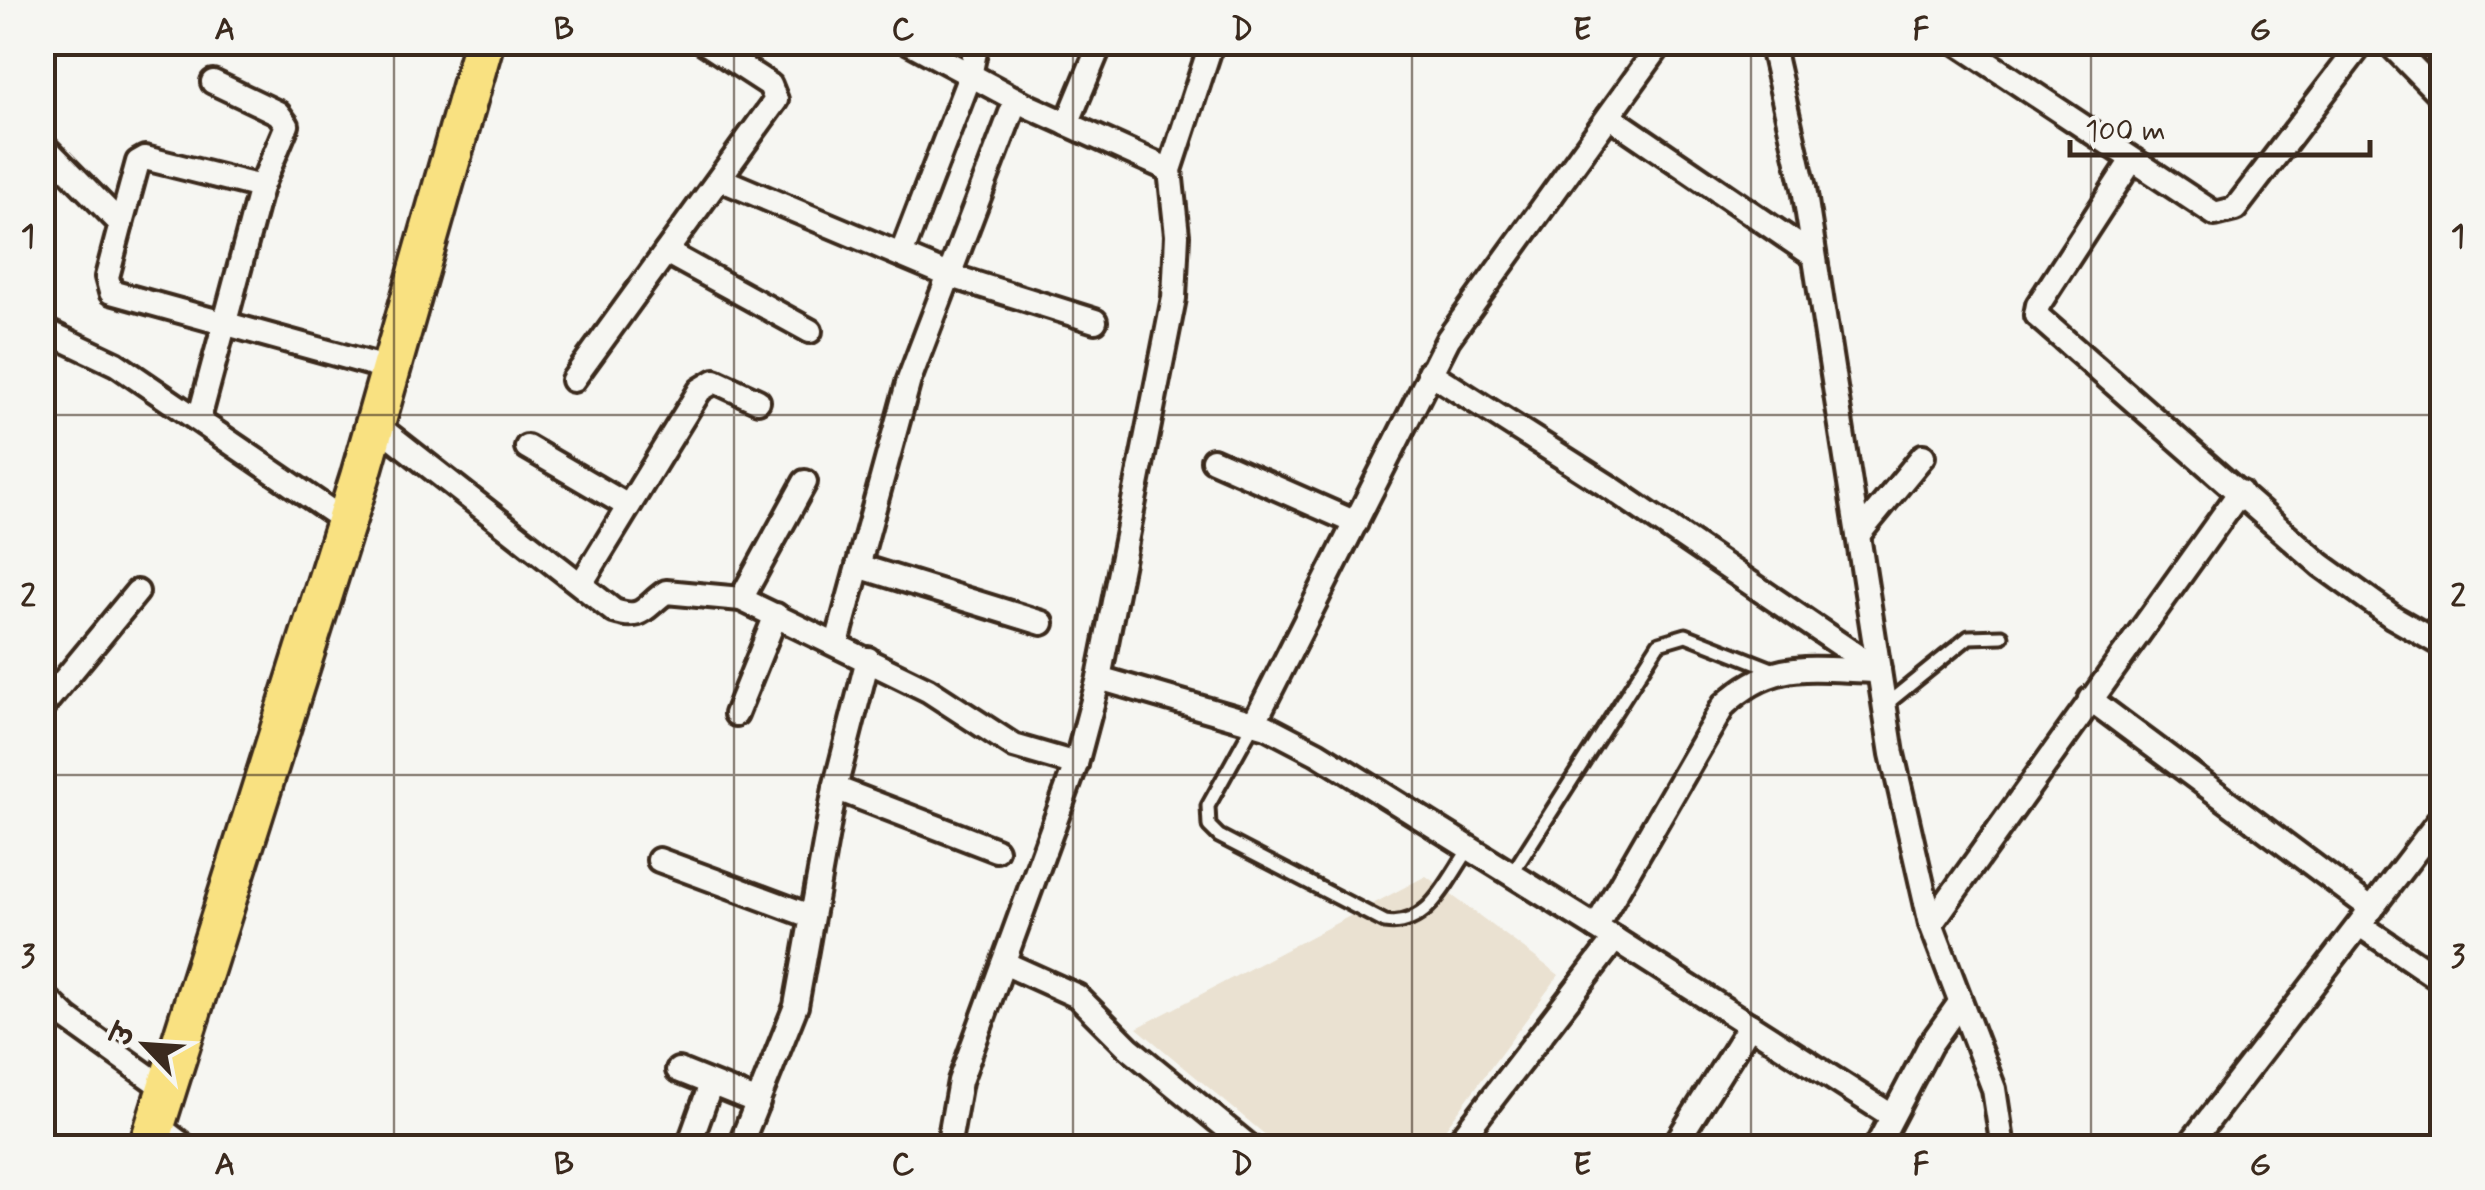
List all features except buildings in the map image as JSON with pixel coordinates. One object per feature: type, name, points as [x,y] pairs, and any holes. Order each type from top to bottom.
[{"type":"main road","points":[[156,1120],[345,521],[484,42]]},
{"type":"street","points":[[572,380],[773,107],[776,93],[704,42]]},
{"type":"street","points":[[908,42],[1016,100],[1170,170]]},
{"type":"street","points":[[901,255],[970,76],[977,42]]},
{"type":"street","points":[[1068,124],[1101,42]]},
{"type":"street","points":[[948,1148],[960,1081],[1076,764],[1099,678],[1174,298],[1177,235],[1170,170],[1212,42]]},
{"type":"street","points":[[1254,722],[1429,372],[1461,318],[1662,42]]},
{"type":"street","points":[[1771,42],[1814,256],[1884,706],[1931,924],[1994,1089],[2005,1145]]},
{"type":"street","points":[[1956,42],[2205,210],[2227,214],[2363,42]]},
{"type":"street","points":[[2388,42],[2442,97]]},
{"type":"street","points":[[199,419],[261,187],[287,125],[278,112],[213,82]]},
{"type":"street","points":[[838,643],[884,460],[948,275],[1016,100]]},
{"type":"street","points":[[1609,116],[1814,256]]},
{"type":"street","points":[[42,144],[120,224]]},
{"type":"street","points":[[261,187],[145,158],[138,162],[107,277],[110,292],[390,369]]},
{"type":"street","points":[[2132,160],[2038,305],[2036,315],[2356,592],[2442,645]]},
{"type":"street","points":[[720,179],[948,275],[1095,321]]},
{"type":"street","points":[[666,252],[810,331]]},
{"type":"street","points":[[42,329],[116,364],[345,521]]},
{"type":"street","points":[[1429,372],[1610,488],[1878,670]]},
{"type":"street","points":[[581,584],[707,383],[723,384],[758,401]]},
{"type":"street","points":[[374,423],[614,611],[630,616],[644,614],[666,592],[741,600],[838,643],[928,690],[1014,746],[1076,764]]},
{"type":"street","points":[[526,447],[628,506]]},
{"type":"street","points":[[1858,535],[1923,456]]},
{"type":"street","points":[[1213,460],[1356,523]]},
{"type":"street","points":[[741,600],[805,482]]},
{"type":"street","points":[[1931,924],[2240,492]]},
{"type":"street","points":[[858,566],[1042,623]]},
{"type":"street","points":[[42,707],[137,592]]},
{"type":"street","points":[[736,714],[776,615]]},
{"type":"street","points":[[739,1148],[796,1006],[835,788],[868,659]]},
{"type":"street","points":[[1454,1148],[1606,933],[1724,705],[1746,684],[1775,670],[1878,670]]},
{"type":"street","points":[[1099,678],[1254,722],[1317,753],[1892,1116]]},
{"type":"street","points":[[2090,699],[2366,916],[2442,981]]},
{"type":"street","points":[[835,788],[996,850]]},
{"type":"street","points":[[2187,1148],[2442,817]]},
{"type":"street","points":[[659,860],[810,916]]},
{"type":"street","points":[[1004,963],[1077,996],[1130,1048],[1251,1148]]},
{"type":"street","points":[[42,994],[156,1120],[187,1148]]},
{"type":"street","points":[[1876,1148],[1930,1045],[1960,1004]]},
{"type":"street","points":[[42,1033],[60,1012]]},
{"type":"street","points":[[1673,1148],[1750,1025]]},
{"type":"street","points":[[678,1070],[758,1102]]},
{"type":"street","points":[[688,1148],[711,1084]]},
{"type":"lane","points":[[1511,875],[1659,643],[1686,634],[1775,670]]},
{"type":"lane","points":[[1884,706],[1969,637],[2002,636]]},
{"type":"lane","points":[[1254,722],[1208,806],[1209,826],[1219,836],[1385,922],[1401,924],[1425,912],[1469,849]]},
{"type":"shaded area","points":[[1426,876],[1559,975],[1432,1147],[1280,1147],[1137,1028]]}]
